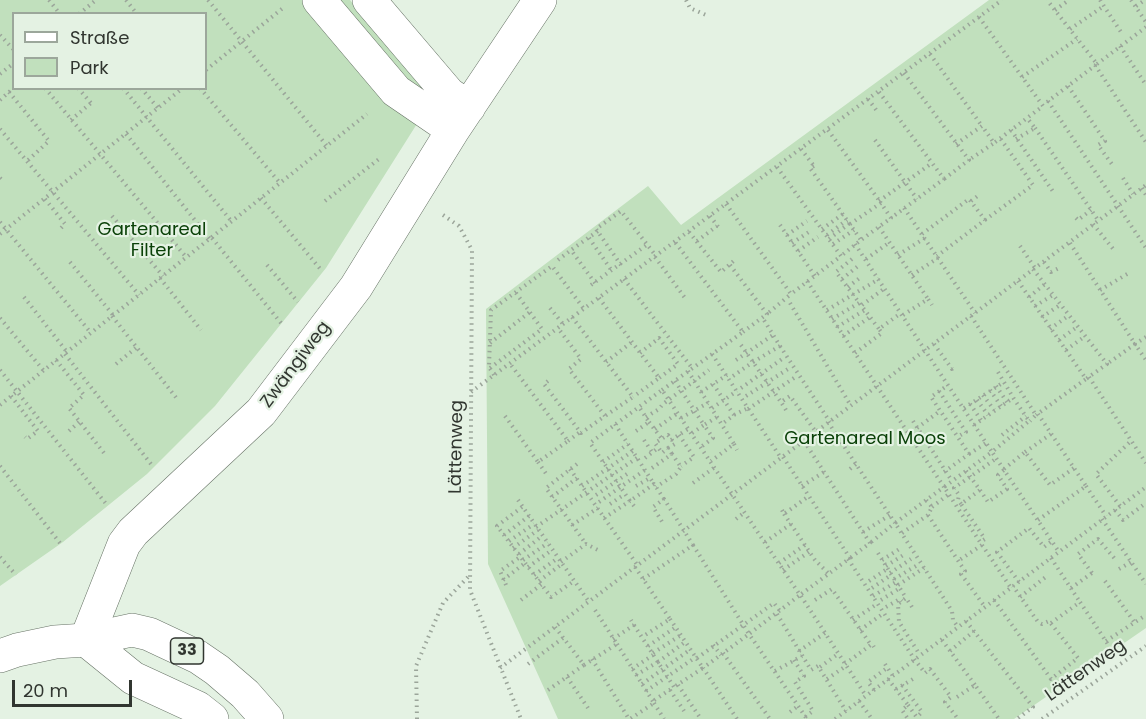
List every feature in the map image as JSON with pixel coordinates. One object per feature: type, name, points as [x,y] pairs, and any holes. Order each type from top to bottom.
[{"type":"main road","points":[[319,0],[396,91],[461,118]]},
{"type":"main road","points":[[369,0],[449,94],[461,118]]},
{"type":"main road","name":"Zwängiweg","points":[[86,640],[124,544],[133,532],[261,412],[356,287],[461,118],[540,0]]},
{"type":"main road","name":"33","points":[[86,640],[132,630],[149,634],[198,657],[217,670],[245,694],[267,719]]},
{"type":"main road","points":[[0,656],[55,642],[86,640],[133,678],[198,708],[212,719]]},
{"type":"path","points":[[49,0],[58,12]]},
{"type":"path","points":[[83,0],[88,6]]},
{"type":"path","points":[[81,12],[96,0]]},
{"type":"path","points":[[126,0],[135,12]]},
{"type":"path","points":[[208,0],[243,40],[327,146]]},
{"type":"path","points":[[686,0],[690,8],[706,15]]},
{"type":"path","points":[[471,392],[1002,0]]},
{"type":"path","points":[[1047,0],[1096,65],[1146,142]]},
{"type":"path","points":[[1055,10],[1069,0]]},
{"type":"path","points":[[1100,0],[1121,32]]},
{"type":"path","points":[[1131,0],[1146,22]]},
{"type":"path","points":[[1136,6],[1145,0]]},
{"type":"path","points":[[1070,29],[1104,6]]},
{"type":"path","points":[[207,69],[285,7]]},
{"type":"path","points":[[979,17],[1043,106]]},
{"type":"path","points":[[634,506],[591,443],[743,332],[855,244],[994,143],[1146,27]]},
{"type":"path","points":[[0,35],[12,48]]},
{"type":"path","points":[[1022,77],[1077,39]]},
{"type":"path","points":[[1120,46],[1146,85]]},
{"type":"path","points":[[930,54],[994,143]]},
{"type":"path","points":[[904,72],[969,160]]},
{"type":"path","points":[[1068,86],[1105,141],[1098,145],[1114,167]]},
{"type":"path","points":[[0,100],[12,90]]},
{"type":"path","points":[[47,90],[186,257]]},
{"type":"path","points":[[71,120],[92,104],[80,90]]},
{"type":"path","points":[[125,90],[232,222]]},
{"type":"path","points":[[143,90],[158,108]]},
{"type":"path","points":[[0,234],[180,90]]},
{"type":"path","points":[[202,90],[280,183]]},
{"type":"path","points":[[0,405],[396,91]]},
{"type":"path","points":[[9,92],[50,141],[27,161]]},
{"type":"path","points":[[879,92],[944,179]]},
{"type":"path","points":[[868,99],[877,111]]},
{"type":"path","points":[[1048,101],[1146,248]]},
{"type":"path","points":[[1027,117],[1098,220]]},
{"type":"path","points":[[956,144],[982,126]]},
{"type":"path","points":[[1016,139],[1035,128]]},
{"type":"path","points":[[0,129],[138,296]]},
{"type":"path","points":[[828,129],[891,218]]},
{"type":"path","points":[[1011,130],[1054,193]]},
{"type":"path","points":[[126,134],[281,324]]},
{"type":"path","points":[[912,275],[1033,185],[1000,138]]},
{"type":"path","points":[[875,140],[917,199]]},
{"type":"path","points":[[801,149],[815,165],[810,168],[861,240]]},
{"type":"path","points":[[325,201],[379,159]]},
{"type":"path","points":[[828,237],[932,163]]},
{"type":"path","points":[[777,167],[842,256]]},
{"type":"path","points":[[1123,178],[1134,194]]},
{"type":"path","points":[[500,668],[1144,187],[1146,195]]},
{"type":"path","points":[[898,255],[969,199],[971,201],[979,195]]},
{"type":"path","name":"Lättenweg","points":[[412,196],[459,226],[471,250],[470,590],[521,719]]},
{"type":"path","points":[[261,198],[322,271]]},
{"type":"path","points":[[45,199],[66,224],[61,228]]},
{"type":"path","points":[[971,201],[985,220]]},
{"type":"path","points":[[726,204],[791,294]]},
{"type":"path","points":[[904,208],[938,257],[1037,415],[1086,486],[1146,584]]},
{"type":"path","points":[[1076,218],[1077,220],[1091,210]]},
{"type":"path","points":[[621,265],[596,229],[621,211],[648,244],[685,298]]},
{"type":"path","points":[[822,229],[843,214]]},
{"type":"path","points":[[112,216],[201,330]]},
{"type":"path","points":[[697,241],[718,227],[710,216]]},
{"type":"path","points":[[787,235],[807,221]]},
{"type":"path","points":[[0,222],[91,333]]},
{"type":"path","points":[[1094,224],[1114,250]]},
{"type":"path","points":[[780,225],[815,276]]},
{"type":"path","points":[[879,227],[932,304]]},
{"type":"path","points":[[792,243],[812,230]]},
{"type":"path","points":[[833,244],[854,230]]},
{"type":"path","points":[[558,260],[598,231]]},
{"type":"path","points":[[689,231],[721,272],[736,259]]},
{"type":"path","points":[[798,251],[818,237]]},
{"type":"path","points":[[589,238],[612,271]]},
{"type":"path","points":[[675,242],[743,332]]},
{"type":"path","points":[[866,259],[890,242]]},
{"type":"path","points":[[1070,243],[1146,360]]},
{"type":"path","points":[[571,250],[593,284],[648,244]]},
{"type":"path","points":[[855,244],[1059,552]]},
{"type":"path","points":[[1020,246],[1060,305],[1107,364]]},
{"type":"path","points":[[852,260],[836,272],[882,333]]},
{"type":"path","points":[[70,262],[178,400]]},
{"type":"path","points":[[1044,262],[1051,272],[1059,267],[1061,270]]},
{"type":"path","points":[[267,265],[298,302]]},
{"type":"path","points":[[730,265],[767,314]]},
{"type":"path","points":[[494,375],[490,368],[491,310],[552,266],[584,309]]},
{"type":"path","points":[[842,279],[858,266]]},
{"type":"path","points":[[1100,290],[1129,273]]},
{"type":"path","points":[[848,287],[861,277]]},
{"type":"path","points":[[624,279],[684,359],[701,393],[737,450]]},
{"type":"path","points":[[826,310],[879,279]]},
{"type":"path","points":[[807,281],[981,544],[1038,622],[1042,624],[1051,622],[1080,602]]},
{"type":"path","points":[[1018,281],[1146,463]]},
{"type":"path","points":[[1029,297],[1045,284]]},
{"type":"path","points":[[832,319],[885,288]]},
{"type":"path","points":[[490,368],[542,329],[516,293]]},
{"type":"path","points":[[1035,306],[1053,295]]},
{"type":"path","points":[[24,297],[154,468]]},
{"type":"path","points":[[599,298],[659,378]]},
{"type":"path","points":[[855,353],[882,333],[902,314],[928,299]]},
{"type":"path","points":[[790,303],[851,406]]},
{"type":"path","points":[[1042,317],[1060,305]]},
{"type":"path","points":[[550,308],[563,324]]},
{"type":"path","points":[[837,327],[865,310]]},
{"type":"path","points":[[490,343],[530,312]]},
{"type":"path","points":[[1050,328],[1068,315]]},
{"type":"path","points":[[572,317],[633,397]]},
{"type":"path","points":[[762,317],[952,611],[953,620],[958,627]]},
{"type":"path","points":[[843,336],[870,317]]},
{"type":"path","points":[[0,318],[44,371]]},
{"type":"path","points":[[1059,340],[1077,327]]},
{"type":"path","points":[[558,328],[580,359],[569,369],[605,416]]},
{"type":"path","points":[[735,360],[773,335]]},
{"type":"path","points":[[1066,351],[1084,337]]},
{"type":"path","points":[[592,660],[629,719],[779,612],[992,452],[1037,415],[1146,337]]},
{"type":"path","points":[[640,353],[659,338],[678,364]]},
{"type":"path","points":[[606,362],[632,342]]},
{"type":"path","points":[[933,344],[953,368]]},
{"type":"path","points":[[741,345],[786,410]]},
{"type":"path","points":[[733,376],[780,346]]},
{"type":"path","points":[[116,364],[137,347]]},
{"type":"path","points":[[712,354],[739,389],[748,408],[809,496],[915,660],[925,673],[930,669],[951,697],[945,702],[958,719]]},
{"type":"path","points":[[538,462],[580,432],[581,434],[684,359]]},
{"type":"path","points":[[712,408],[782,359]]},
{"type":"path","points":[[56,360],[84,395],[69,408],[104,453]]},
{"type":"path","points":[[511,365],[568,441]]},
{"type":"path","points":[[746,396],[788,369]]},
{"type":"path","points":[[0,370],[108,506]]},
{"type":"path","points":[[646,417],[709,370]]},
{"type":"path","points":[[998,372],[1029,421]]},
{"type":"path","points":[[701,393],[726,375]]},
{"type":"path","points":[[722,424],[794,378]]},
{"type":"path","points":[[675,380],[713,438],[701,447]]},
{"type":"path","points":[[548,381],[544,384],[580,432]]},
{"type":"path","points":[[964,408],[1004,382]]},
{"type":"path","points":[[713,384],[734,416]]},
{"type":"path","points":[[948,385],[931,397],[969,454]]},
{"type":"path","points":[[996,386],[1007,402]]},
{"type":"path","points":[[662,390],[866,696]]},
{"type":"path","points":[[990,390],[1001,406]]},
{"type":"path","points":[[939,391],[966,432],[957,437]]},
{"type":"path","points":[[983,395],[994,410]]},
{"type":"path","points":[[11,396],[38,431],[27,439],[26,437]]},
{"type":"path","points":[[781,402],[790,396],[816,432]]},
{"type":"path","points":[[974,425],[1013,398]]},
{"type":"path","points":[[977,400],[988,415]]},
{"type":"path","points":[[681,418],[708,403]]},
{"type":"path","points":[[970,404],[981,420]]},
{"type":"path","points":[[639,407],[662,439]]},
{"type":"path","points":[[917,428],[940,411]]},
{"type":"path","points":[[654,429],[678,413]]},
{"type":"path","points":[[505,416],[547,475]]},
{"type":"path","points":[[1002,435],[1026,416]]},
{"type":"path","points":[[671,440],[717,417]]},
{"type":"path","points":[[903,426],[914,420],[944,472],[952,481]]},
{"type":"path","points":[[69,431],[80,422]]},
{"type":"path","points":[[636,431],[649,422]]},
{"type":"path","points":[[615,424],[806,718],[813,711],[795,682],[805,677],[794,660]]},
{"type":"path","points":[[966,471],[988,502],[1007,489],[998,475],[1051,434]]},
{"type":"path","points":[[668,435],[675,444],[662,453],[655,443],[662,439],[668,435]]},
{"type":"path","points":[[604,518],[655,485],[677,475],[681,466],[694,457],[679,435]]},
{"type":"path","points":[[644,440],[652,452]]},
{"type":"path","points":[[804,441],[870,543]]},
{"type":"path","points":[[1120,506],[1096,474],[1131,441]]},
{"type":"path","points":[[944,472],[986,443]]},
{"type":"path","points":[[603,462],[628,444]]},
{"type":"path","points":[[711,461],[734,444]]},
{"type":"path","points":[[645,458],[658,448]]},
{"type":"path","points":[[668,448],[681,466]]},
{"type":"path","points":[[582,486],[633,451]]},
{"type":"path","points":[[1025,452],[1050,485],[1074,468]]},
{"type":"path","points":[[652,468],[672,454]]},
{"type":"path","points":[[509,541],[536,527],[637,458]]},
{"type":"path","points":[[958,561],[985,539],[958,500],[959,495],[954,488],[997,458]]},
{"type":"path","points":[[577,464],[546,488],[586,544],[600,551]]},
{"type":"path","points":[[850,469],[856,464]]},
{"type":"path","points":[[0,466],[60,543]]},
{"type":"path","points":[[693,483],[715,468]]},
{"type":"path","points":[[570,469],[582,486],[589,491],[643,579],[737,719]]},
{"type":"path","points":[[599,502],[645,470]]},
{"type":"path","points":[[802,486],[824,472]]},
{"type":"path","points":[[596,495],[627,474]]},
{"type":"path","points":[[552,497],[577,478]]},
{"type":"path","points":[[636,486],[650,478]]},
{"type":"path","points":[[1038,520],[1067,502],[1086,486]]},
{"type":"path","points":[[836,718],[1146,487]]},
{"type":"path","points":[[961,504],[980,490]]},
{"type":"path","points":[[610,504],[625,494]]},
{"type":"path","points":[[902,533],[928,515],[932,507],[949,494]]},
{"type":"path","points":[[809,496],[783,512],[809,552],[829,574]]},
{"type":"path","points":[[663,499],[653,507],[664,525]]},
{"type":"path","points":[[518,500],[589,602]]},
{"type":"path","points":[[926,500],[932,507]]},
{"type":"path","points":[[1115,510],[1123,520],[1146,503]]},
{"type":"path","points":[[522,507],[497,526],[551,597],[574,581]]},
{"type":"path","points":[[572,525],[598,508]]},
{"type":"path","points":[[736,519],[745,512]]},
{"type":"path","points":[[863,532],[890,515]]},
{"type":"path","points":[[928,515],[965,571],[961,574],[985,607]]},
{"type":"path","points":[[504,535],[529,516]]},
{"type":"path","points":[[765,542],[791,524]]},
{"type":"path","points":[[513,548],[536,527]]},
{"type":"path","points":[[1019,582],[1012,568],[997,552],[1029,528],[1044,547],[1052,541]]},
{"type":"path","points":[[543,536],[523,560],[505,582],[500,572],[523,560],[548,543]]},
{"type":"path","points":[[1071,588],[1093,572],[1078,554],[1098,539],[1114,559]]},
{"type":"path","points":[[521,600],[561,562],[586,544]]},
{"type":"path","points":[[643,579],[693,545]]},
{"type":"path","points":[[779,563],[805,545]]},
{"type":"path","points":[[882,560],[901,548]]},
{"type":"path","points":[[523,560],[552,549]]},
{"type":"path","points":[[783,570],[809,552]]},
{"type":"path","points":[[878,554],[904,599],[906,598],[912,607]]},
{"type":"path","points":[[850,617],[879,602],[905,554]]},
{"type":"path","points":[[0,557],[16,576]]},
{"type":"path","points":[[1051,558],[1108,644],[1146,615]]},
{"type":"path","points":[[873,596],[911,559]]},
{"type":"path","points":[[534,575],[561,562]]},
{"type":"path","points":[[1119,569],[1131,562]]},
{"type":"path","points":[[872,588],[916,566]]},
{"type":"path","points":[[869,581],[924,568]]},
{"type":"path","points":[[417,719],[417,666],[443,603],[470,576]]},
{"type":"path","points":[[1020,597],[1047,576]]},
{"type":"path","points":[[1105,581],[1135,622]]},
{"type":"path","points":[[815,600],[832,588],[872,646],[827,679]]},
{"type":"path","points":[[886,607],[904,599]]},
{"type":"path","points":[[904,599],[898,604],[899,622],[921,655]]},
{"type":"path","points":[[994,600],[1051,679],[1078,658],[1051,622]]},
{"type":"path","points":[[646,691],[774,603],[810,670],[820,667],[838,654]]},
{"type":"path","points":[[595,610],[664,719]]},
{"type":"path","points":[[860,630],[884,613]]},
{"type":"path","points":[[642,637],[670,619]]},
{"type":"path","points":[[966,621],[1034,707],[1017,719]]},
{"type":"path","points":[[613,639],[632,622],[668,676],[684,711]]},
{"type":"path","points":[[555,627],[584,665]]},
{"type":"path","points":[[648,646],[676,627]]},
{"type":"path","points":[[950,651],[974,632]]},
{"type":"path","points":[[775,671],[794,660],[825,633]]},
{"type":"path","points":[[632,669],[681,635]]},
{"type":"path","points":[[528,664],[563,638]]},
{"type":"path","points":[[942,640],[999,719]]},
{"type":"path","points":[[636,675],[686,642]]},
{"type":"path","points":[[548,690],[616,644]]},
{"type":"path","points":[[713,645],[770,719]]},
{"type":"path","name":"Lättenweg","points":[[1042,719],[1146,646]]},
{"type":"path","points":[[642,684],[691,649]]},
{"type":"path","points":[[874,690],[868,681],[886,666],[893,676]]},
{"type":"path","points":[[820,667],[846,711]]},
{"type":"path","points":[[567,676],[588,708]]},
{"type":"path","points":[[888,679],[917,718],[922,712],[902,685]]},
{"type":"path","points":[[896,689],[913,679]]},
{"type":"path","points":[[957,697],[975,685]]},
{"type":"path","points":[[674,687],[701,719]]},
{"type":"path","points":[[859,701],[872,719]]},
{"type":"path","points":[[907,704],[902,710],[908,719]]},
{"type":"path","points":[[790,712],[798,706]]},
{"type":"green space","name":"Gartenareal Filter","points":[[0,0],[350,0],[432,100],[326,268],[215,406],[147,474],[63,542],[0,586]]},
{"type":"green space","name":"Gartenareal Moos","points":[[989,0],[1146,0],[1146,628],[1014,719],[558,719],[488,564],[486,309],[648,186],[681,225]]}]
